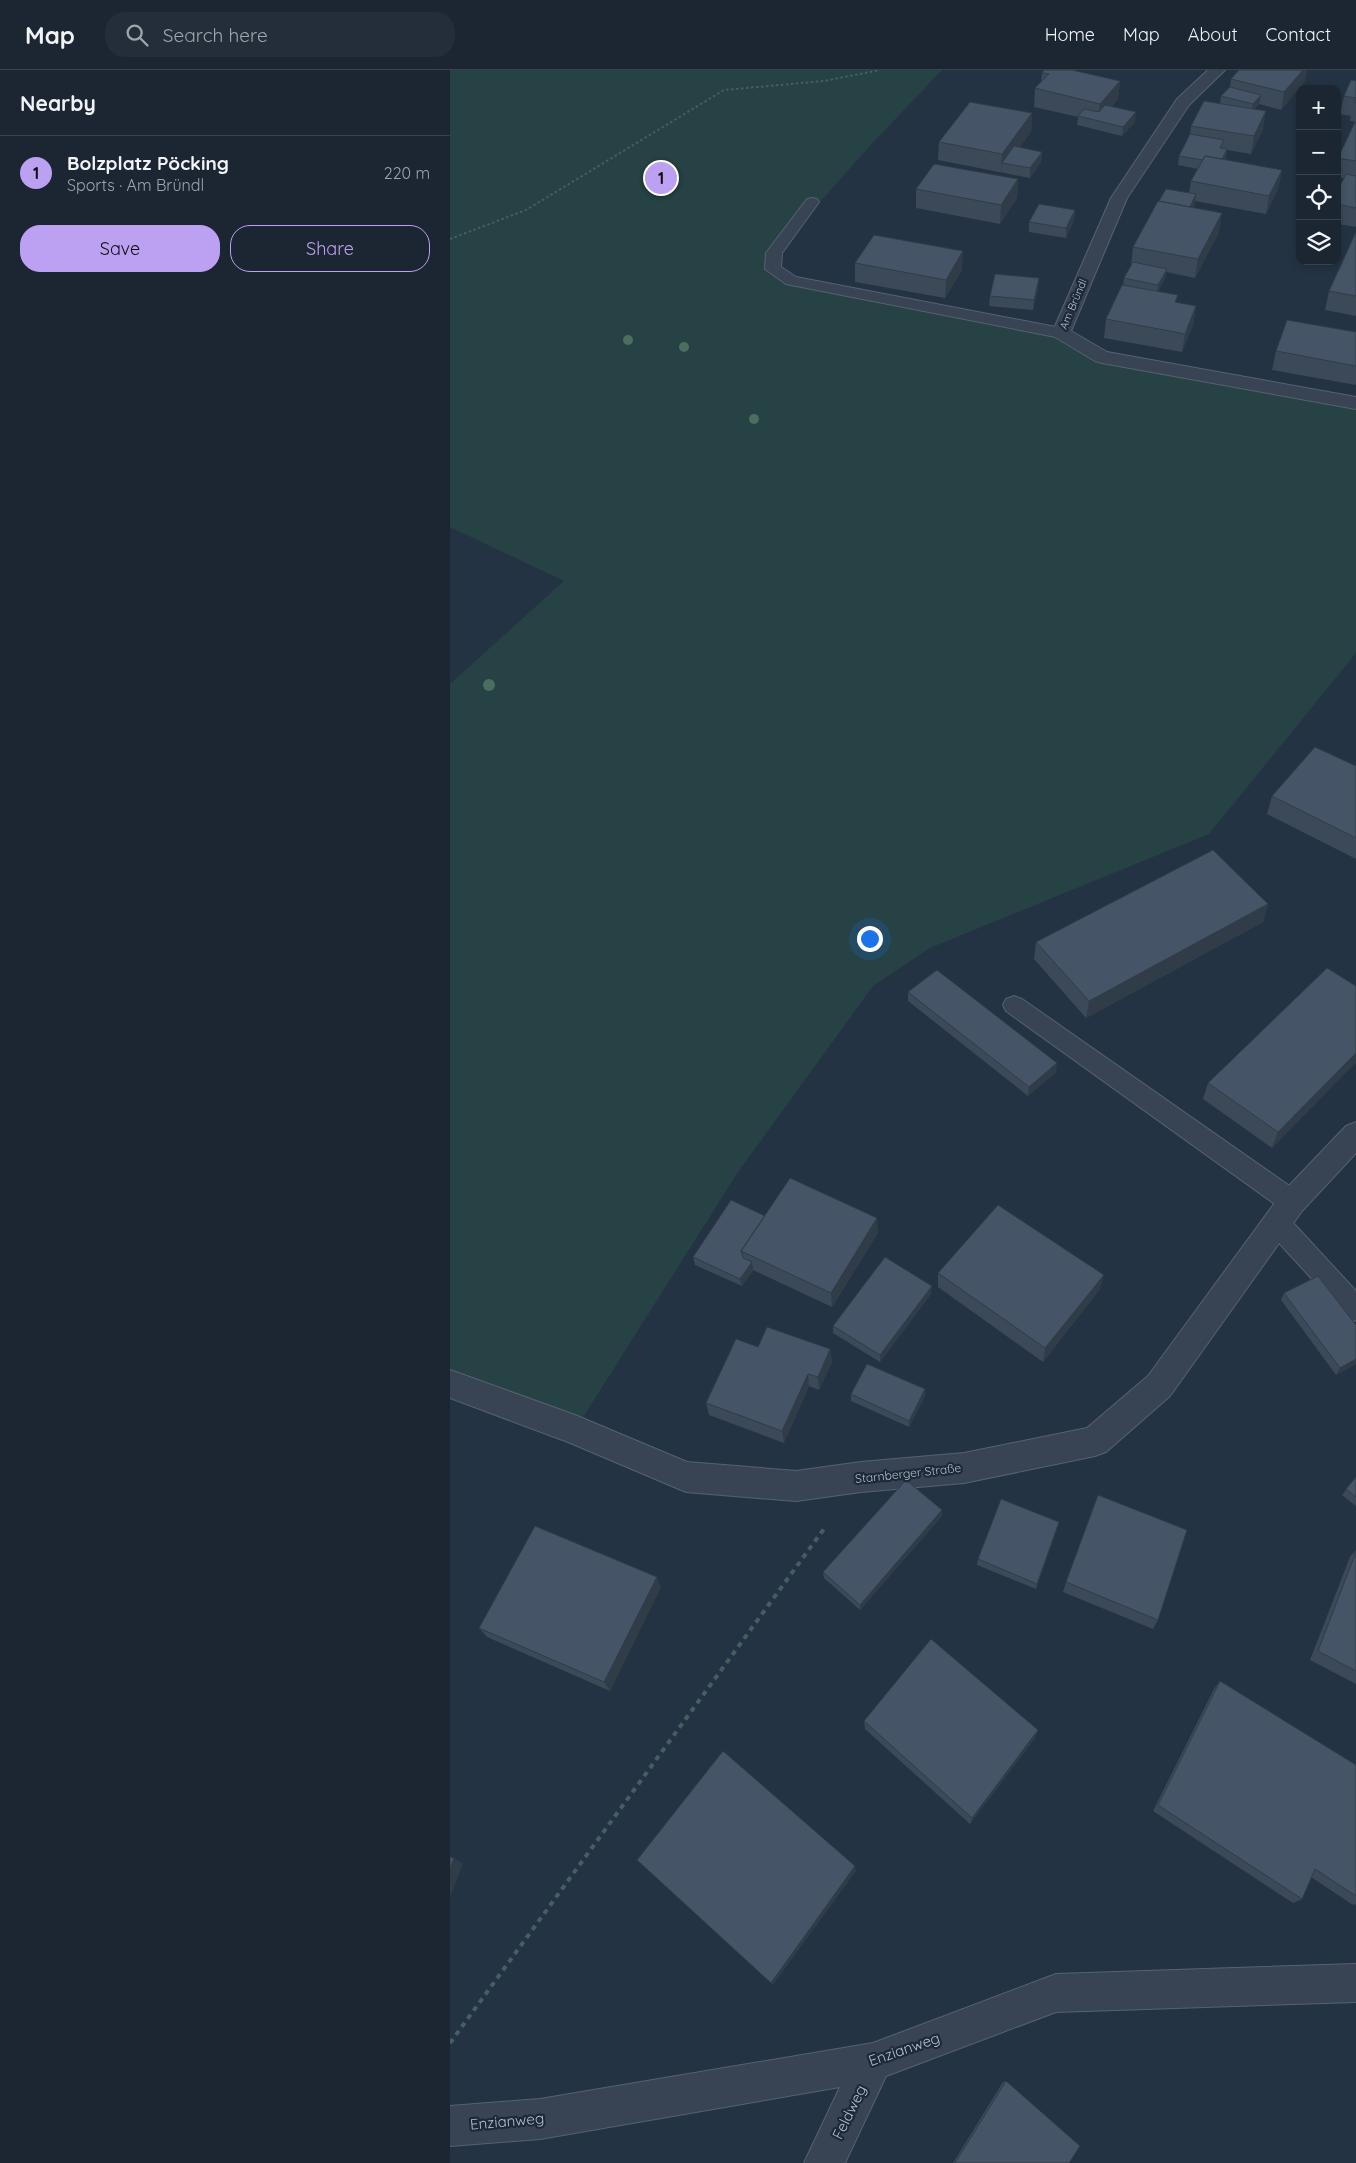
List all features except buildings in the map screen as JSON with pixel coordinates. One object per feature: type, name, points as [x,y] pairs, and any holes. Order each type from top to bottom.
[{"type":"street","name":"Am Bründl","points":[[1217,70],[1183,102],[1119,198],[1060,333],[1102,357],[1356,403]]},
{"type":"street","name":"Starnberger Straße","points":[[450,1384],[575,1430],[686,1477],[796,1486],[861,1477],[964,1468],[1095,1441],[1158,1386],[1284,1212],[1356,1134]]},
{"type":"street","name":"Enzianweg","points":[[450,2126],[540,2119],[874,2062],[1056,1992],[1356,1982]]},
{"type":"street","name":"Feldweg","points":[[824,2163],[874,2062]]},
{"type":"lane","points":[[812,202],[774,253],[773,269],[790,281],[1060,333]]},
{"type":"lane","points":[[1014,1005],[1284,1212],[1356,1309]]},
{"type":"path","points":[[450,239],[526,210],[724,90],[824,81],[880,70]]},
{"type":"path","points":[[450,2043],[861,1477]]},
{"type":"green space","points":[[450,70],[942,70],[820,202],[808,200],[767,271],[1054,336],[1098,361],[1356,409],[1356,653],[1209,834],[930,948],[873,986],[738,1172],[582,1419],[450,1370],[450,684],[564,581],[450,527]]},
{"type":"place","name":"Bolzplatz Pöcking","points":[[661,178]]}]
